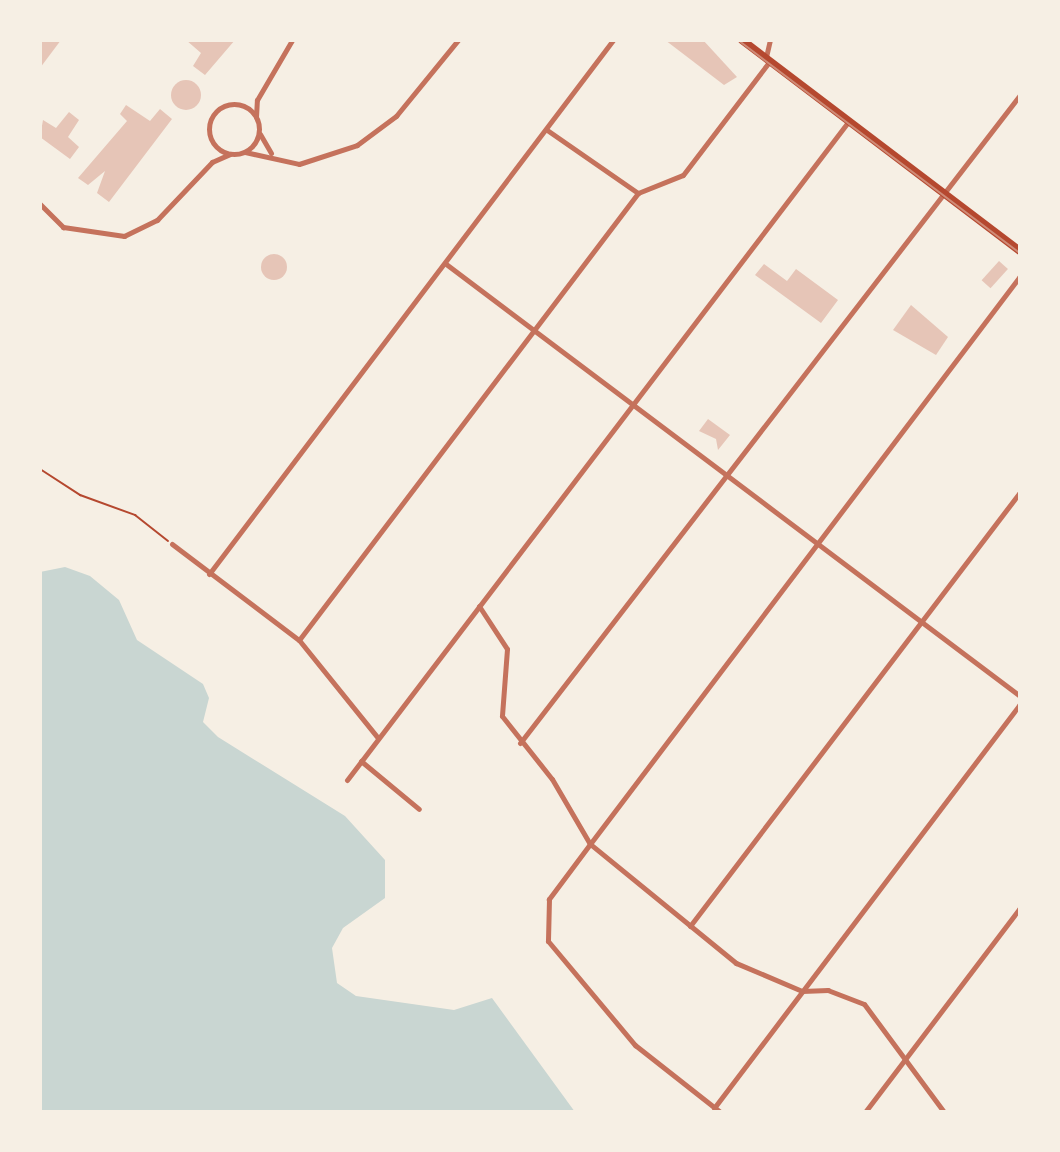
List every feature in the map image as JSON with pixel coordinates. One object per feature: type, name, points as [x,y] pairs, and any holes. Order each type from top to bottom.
[{"type":"main road","points":[[742,40],[1020,251]]},
{"type":"street","points":[[272,154],[259,133],[257,100],[292,40]]},
{"type":"street","points":[[40,204],[63,227],[124,236],[157,220],[212,162],[230,154],[272,154],[299,164],[367,139],[406,107],[458,40]]},
{"type":"street","points":[[209,574],[613,40]]},
{"type":"street","points":[[299,640],[638,193],[683,175],[768,60],[770,40]]},
{"type":"street","points":[[520,743],[941,191],[1020,95]]},
{"type":"street","points":[[212,162],[216,146],[214,115],[257,100]]},
{"type":"street","points":[[244,106],[256,117]]},
{"type":"street","points":[[347,780],[849,121]]},
{"type":"street","points":[[547,130],[638,193]]},
{"type":"street","points":[[245,152],[259,133]]},
{"type":"street","points":[[216,146],[230,154]]},
{"type":"street","points":[[446,264],[1020,696]]},
{"type":"street","points":[[1020,276],[549,899],[548,941],[635,1045],[717,1110],[802,991],[1020,704]]},
{"type":"street","points":[[690,926],[1020,492]]},
{"type":"street","points":[[172,544],[299,640],[378,738]]},
{"type":"street","points":[[479,606],[506,643],[500,710],[520,743],[552,779],[590,844],[736,963],[802,991],[828,990],[864,1004],[944,1112]]},
{"type":"street","points":[[361,761],[419,809]]},
{"type":"street","points":[[865,1112],[1020,908]]},
{"type":"path","points":[[40,469],[80,495],[135,515],[172,544]]},
{"type":"shaded area","points":[[65,567],[90,576],[119,600],[137,640],[203,684],[209,698],[203,722],[218,737],[345,816],[385,860],[385,898],[343,928],[332,948],[337,983],[356,996],[454,1010],[492,998],[575,1112],[40,1112],[40,572]]},
{"type":"building","points":[[40,40],[61,40],[40,68]]},
{"type":"building","points":[[186,40],[235,40],[205,75],[193,66],[201,53]]},
{"type":"building","points":[[665,40],[703,40],[737,77],[724,85]]},
{"type":"building","points":[[186,80],[192,81],[200,89],[200,101],[192,109],[186,110],[180,109],[172,101],[171,95],[172,89],[180,81]]},
{"type":"building","points":[[126,105],[150,121],[160,109],[172,119],[109,202],[97,193],[105,171],[88,185],[78,178],[127,121],[120,114]]},
{"type":"building","points":[[69,112],[79,120],[68,137],[79,147],[70,159],[40,137],[43,120],[56,128]]},
{"type":"building","points":[[274,254],[283,258],[287,267],[283,276],[274,280],[265,276],[261,267],[265,258]]},
{"type":"building","points":[[999,261],[1008,269],[991,288],[982,280]]},
{"type":"building","points":[[764,264],[787,281],[796,269],[838,300],[821,323],[755,275]]},
{"type":"building","points":[[911,305],[948,337],[936,355],[893,330]]},
{"type":"building","points":[[708,419],[730,435],[718,450],[716,439],[699,431]]},
{"type":"tram line","points":[[738,40],[1020,253]]}]
